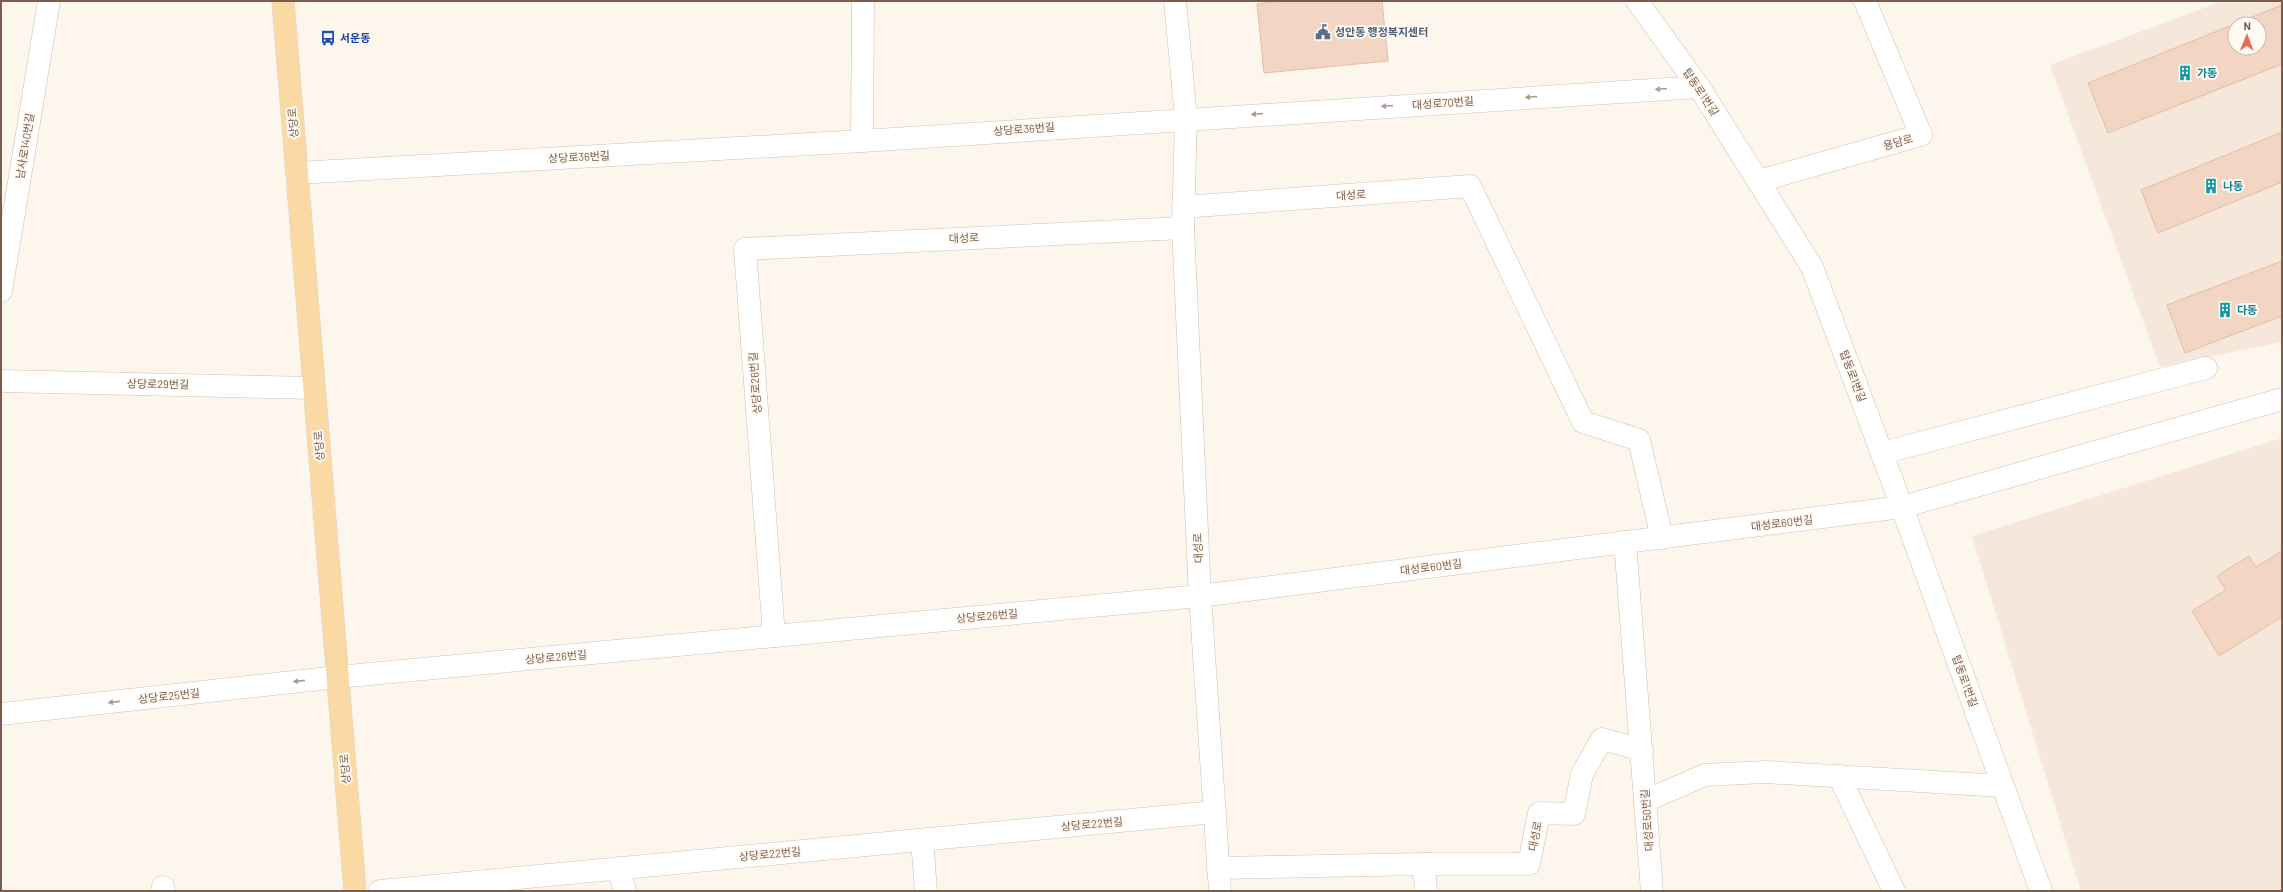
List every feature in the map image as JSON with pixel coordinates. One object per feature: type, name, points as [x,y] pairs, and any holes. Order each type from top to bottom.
[{"type":"main road","name":"상당로","points":[[283,1],[355,891]]},
{"type":"street","name":"남사로140번길","points":[[1,291],[49,1]]},
{"type":"street","points":[[862,141],[863,1]]},
{"type":"street","name":"대성로","points":[[1175,1],[1186,118],[1183,218],[1200,596],[1220,891]]},
{"type":"street","name":"탑동로1번길","points":[[1637,1],[1699,87],[1812,267],[1902,507],[2041,891]]},
{"type":"street","name":"용담로","points":[[1759,182],[1921,135],[1865,1]]},
{"type":"street","name":"대성로70번길","points":[[1186,118],[1699,87]]},
{"type":"street","name":"상당로36번길","points":[[297,173],[862,141],[1186,118]]},
{"type":"street","name":"대성로","points":[[745,249],[1183,218],[1470,186],[1583,422],[1639,440],[1662,538]]},
{"type":"street","name":"상당로26번길","points":[[745,249],[774,636]]},
{"type":"street","points":[[1882,453],[2206,368]]},
{"type":"street","name":"상당로29번길","points":[[1,381],[314,388]]},
{"type":"street","name":"대성로60번길","points":[[1200,596],[1902,507],[2282,398]]},
{"type":"street","name":"대성로50번길","points":[[1625,542],[1652,891]]},
{"type":"street","name":"상당로26번길","points":[[338,677],[1200,596]]},
{"type":"street","name":"상당로25번길","points":[[1,714],[338,677]]},
{"type":"street","name":"대성로","points":[[1218,868],[1424,864],[1529,864],[1539,814],[1574,814],[1582,774],[1602,739],[1642,750]]},
{"type":"street","points":[[1645,801],[1705,775],[1765,772],[2003,786]]},
{"type":"street","points":[[1839,776],[1894,891]]},
{"type":"street","name":"상당로22번길","points":[[380,891],[1215,812]]},
{"type":"street","points":[[922,840],[926,891]]},
{"type":"street","points":[[1424,864],[1426,891]]},
{"type":"street","points":[[618,868],[625,891]]},
{"type":"shaded area","points":[[2223,1],[2282,1],[2282,342],[2160,367],[2050,65]]},
{"type":"shaded area","points":[[2282,438],[2282,891],[2081,891],[1972,536]]},
{"type":"building","name":"성안동 행정복지센터","points":[[1280,1],[1382,1],[1388,61],[1264,73],[1257,4]]},
{"type":"building","name":"가동","points":[[2282,5],[2282,64],[2108,133],[2088,83],[2227,27],[2227,56],[2267,56],[2267,16],[2255,16]]},
{"type":"building","name":"나동","points":[[2282,132],[2282,182],[2158,233],[2141,190]]},
{"type":"building","name":"다동","points":[[2282,261],[2282,316],[2185,353],[2167,305]]},
{"type":"building","points":[[2282,551],[2282,617],[2219,656],[2192,611],[2226,590],[2217,576],[2249,556],[2256,567]]},
{"type":"place","name":"성안동 행정복지센터","points":[[1323,32]]},
{"type":"place","name":"서운동","points":[[328,38]]},
{"type":"place","name":"가동","points":[[2185,73]]},
{"type":"place","name":"나동","points":[[2211,186]]},
{"type":"place","name":"다동","points":[[2225,310]]}]
